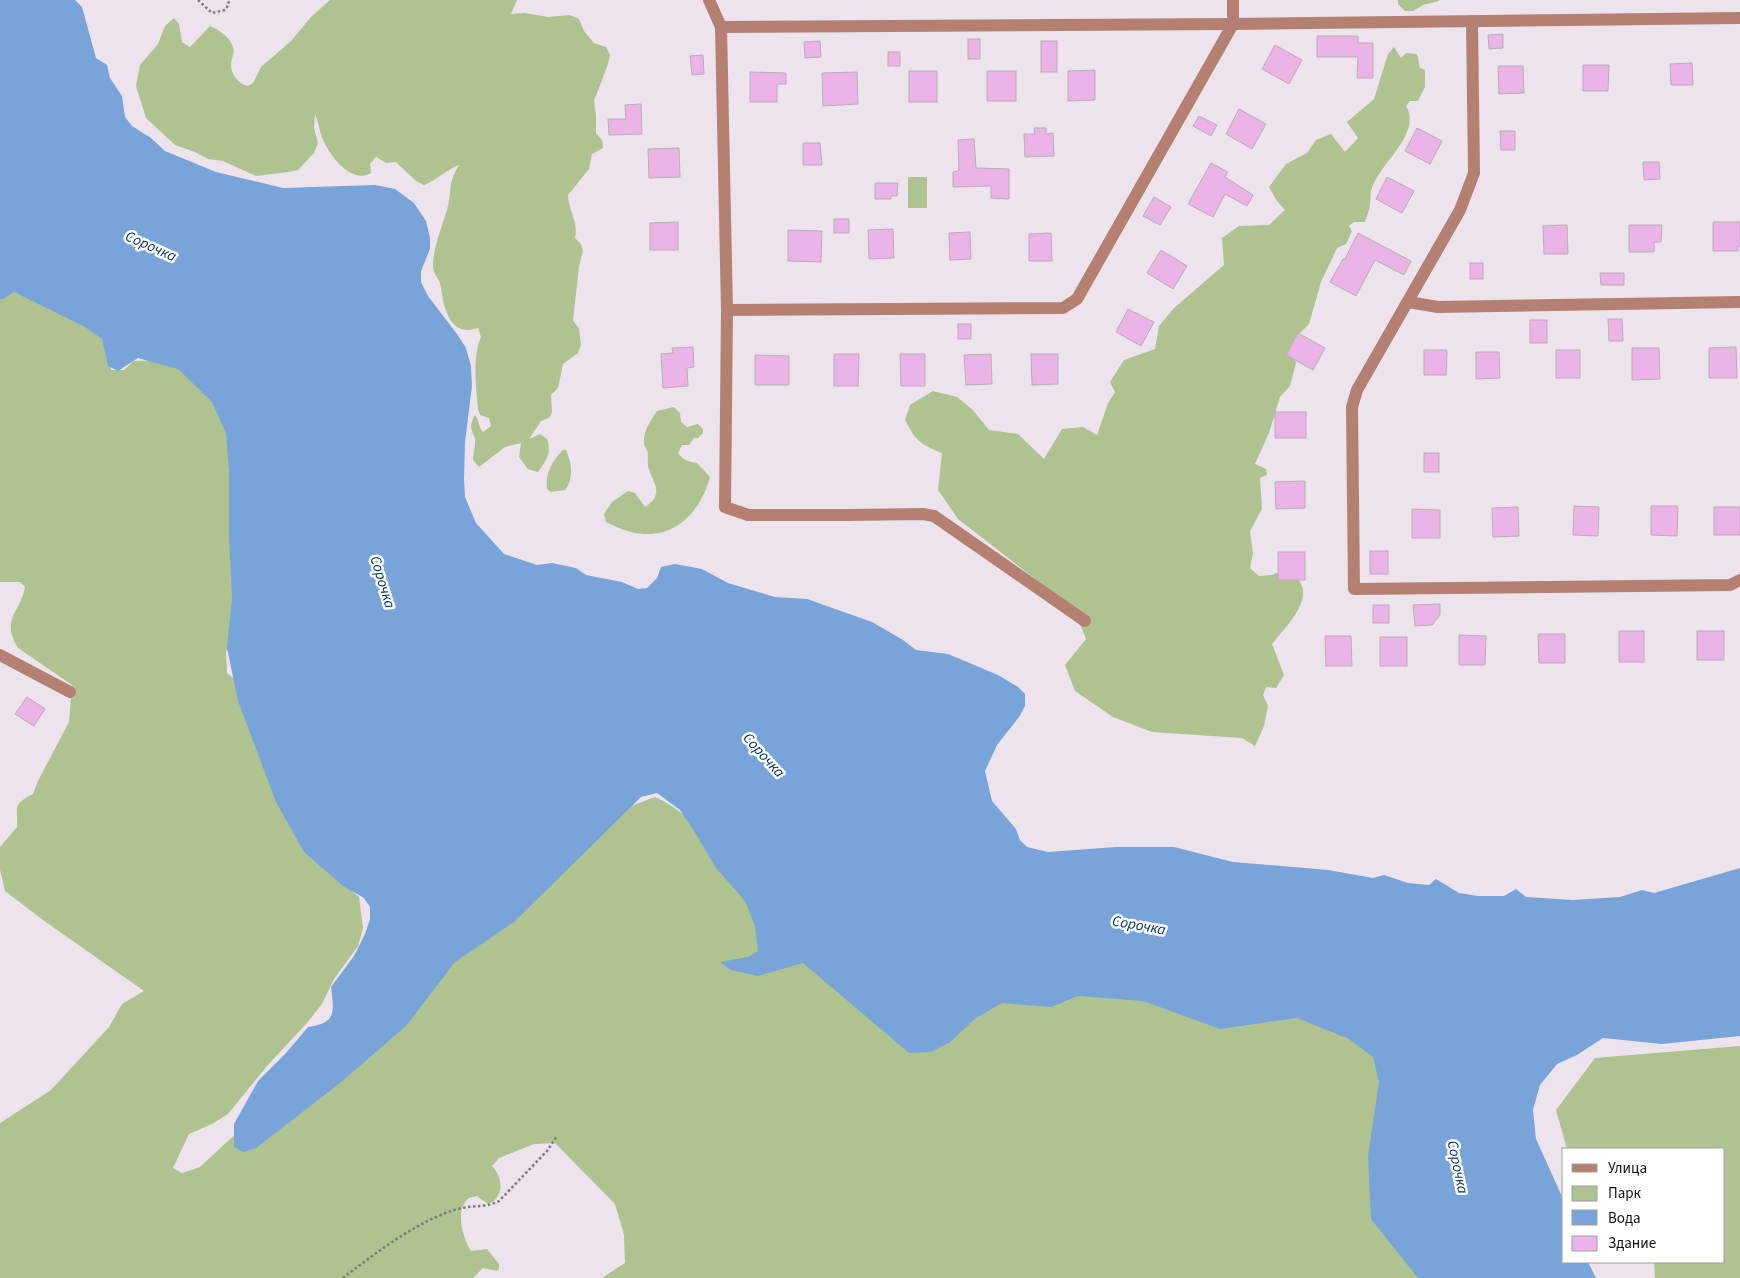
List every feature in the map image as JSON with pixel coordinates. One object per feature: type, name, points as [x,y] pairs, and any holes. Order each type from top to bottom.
[{"type":"street","points":[[709,0],[720,27],[727,310],[725,507],[748,514],[923,514],[934,516],[1085,621]]},
{"type":"street","points":[[727,310],[1064,308],[1070,305],[1077,299],[1234,24],[1233,0]]},
{"type":"street","points":[[720,27],[1234,24],[1740,18]]},
{"type":"street","points":[[1472,21],[1474,173],[1460,210],[1358,390],[1352,407],[1354,589],[1730,585],[1740,580]]},
{"type":"street","points":[[1408,302],[1438,307],[1740,302]]},
{"type":"street","points":[[0,655],[70,692]]},
{"type":"path","points":[[198,0],[212,13],[225,10],[229,4],[228,0]]},
{"type":"path","points":[[343,1278],[376,1253],[428,1222],[458,1209],[491,1205],[499,1201],[547,1151],[558,1136]]},
{"type":"green space","points":[[330,0],[517,0],[511,14],[525,13],[548,17],[570,15],[579,19],[584,31],[594,43],[606,47],[610,55],[594,101],[596,133],[602,140],[603,148],[592,154],[589,169],[568,195],[576,227],[575,238],[581,244],[583,251],[579,267],[573,320],[579,329],[581,345],[578,353],[563,364],[558,388],[551,395],[552,412],[549,418],[541,421],[529,439],[540,434],[547,439],[549,449],[547,457],[538,472],[528,469],[519,457],[521,443],[505,447],[479,467],[473,460],[475,439],[471,425],[475,415],[483,432],[491,426],[489,418],[480,415],[478,409],[476,354],[481,337],[478,328],[467,330],[460,328],[451,320],[447,314],[440,283],[433,267],[435,248],[448,206],[452,181],[459,165],[424,185],[416,181],[396,162],[386,163],[376,157],[370,164],[371,173],[364,176],[350,173],[338,163],[328,150],[323,141],[315,114],[314,128],[318,143],[314,153],[298,170],[256,176],[223,161],[208,159],[175,145],[146,118],[136,86],[140,65],[158,44],[165,26],[174,18],[179,24],[182,42],[190,47],[210,26],[227,37],[234,49],[231,63],[233,74],[241,83],[248,86],[253,83],[261,67],[291,41],[311,17]]},
{"type":"green space","points":[[1398,0],[1439,1],[1423,5],[1413,11],[1405,11],[1398,4]]},
{"type":"green space","points":[[1394,47],[1401,58],[1406,53],[1417,54],[1420,68],[1425,70],[1425,87],[1418,101],[1410,101],[1406,106],[1410,117],[1409,127],[1404,138],[1375,181],[1371,191],[1370,208],[1365,222],[1354,222],[1349,226],[1352,231],[1346,244],[1337,248],[1321,282],[1309,324],[1298,335],[1293,351],[1296,363],[1290,386],[1280,397],[1269,433],[1255,464],[1266,469],[1267,475],[1260,478],[1262,509],[1250,531],[1253,553],[1250,568],[1259,576],[1272,575],[1284,570],[1296,578],[1302,586],[1303,596],[1294,617],[1272,644],[1284,675],[1276,688],[1266,687],[1263,695],[1268,706],[1264,726],[1255,746],[1242,738],[1152,732],[1113,717],[1075,691],[1065,665],[1086,639],[1074,609],[958,519],[938,490],[942,453],[919,441],[912,433],[905,420],[910,405],[933,391],[957,397],[973,410],[989,430],[1018,434],[1044,459],[1062,429],[1083,427],[1097,435],[1108,403],[1115,392],[1110,382],[1124,360],[1155,349],[1159,326],[1174,308],[1224,265],[1222,238],[1239,226],[1269,225],[1285,210],[1269,187],[1286,164],[1307,153],[1316,140],[1331,134],[1345,152],[1358,138],[1347,122],[1374,99],[1388,54]]},
{"type":"green space","points":[[908,177],[927,177],[927,208],[908,208]]},
{"type":"green space","points":[[15,282],[96,331],[109,347],[111,370],[124,370],[134,361],[169,360],[197,376],[233,434],[236,634],[226,652],[227,673],[238,682],[345,885],[359,897],[363,928],[358,946],[334,979],[322,1004],[267,1066],[228,1114],[212,1124],[189,1134],[173,1168],[182,1173],[200,1167],[242,1128],[447,961],[615,812],[655,797],[675,809],[694,824],[711,844],[740,888],[776,954],[987,989],[1275,1008],[1380,1051],[1429,1278],[602,1278],[625,1263],[624,1235],[615,1204],[555,1143],[534,1144],[499,1158],[492,1166],[500,1181],[500,1192],[494,1201],[488,1204],[477,1196],[469,1198],[464,1203],[461,1224],[468,1246],[471,1251],[487,1249],[499,1264],[497,1271],[483,1268],[473,1278],[0,1278],[0,1123],[51,1090],[109,1027],[122,1004],[144,991],[5,891],[0,870],[0,847],[17,827],[19,804],[33,794],[69,722],[72,685],[18,648],[13,638],[11,623],[25,587],[20,582],[0,582],[0,292]]},
{"type":"green space","points":[[674,407],[680,413],[681,422],[687,427],[698,424],[703,429],[703,433],[698,438],[694,438],[689,445],[682,445],[678,453],[686,460],[697,463],[710,477],[699,503],[682,522],[671,529],[659,533],[631,532],[606,522],[604,514],[612,502],[628,491],[635,493],[645,507],[655,497],[656,487],[648,466],[648,452],[644,444],[645,434],[657,411]]},
{"type":"green space","points":[[563,450],[566,450],[570,460],[570,481],[565,490],[551,492],[547,489],[548,473]]},
{"type":"green space","points":[[1740,1046],[1740,1278],[1655,1278],[1654,1263],[1725,1263],[1725,1148],[1567,1148],[1556,1110],[1595,1058]]},
{"type":"water","name":"Сорочка","points":[[0,0],[75,0],[82,7],[96,58],[107,65],[110,78],[122,96],[125,117],[132,126],[151,138],[165,151],[216,172],[283,188],[375,185],[395,189],[414,203],[426,221],[430,238],[430,249],[421,271],[421,282],[428,296],[466,348],[471,366],[472,386],[465,442],[465,497],[476,523],[504,554],[537,565],[552,563],[576,568],[586,575],[622,582],[638,589],[647,588],[657,578],[661,567],[675,564],[702,569],[728,583],[775,597],[807,599],[872,622],[916,650],[948,654],[998,675],[1018,687],[1025,694],[1025,706],[1019,717],[997,745],[985,771],[992,801],[1016,829],[1020,840],[1027,847],[1048,852],[1116,847],[1174,847],[1233,862],[1328,870],[1373,878],[1384,875],[1408,883],[1429,885],[1436,879],[1459,893],[1478,896],[1504,896],[1516,889],[1526,897],[1573,900],[1620,897],[1642,890],[1654,893],[1740,868],[1740,1036],[1662,1044],[1603,1038],[1577,1055],[1557,1064],[1540,1085],[1533,1110],[1536,1139],[1562,1197],[1562,1263],[1588,1263],[1596,1278],[1418,1278],[1371,1219],[1368,1156],[1379,1082],[1373,1057],[1349,1039],[1297,1018],[1220,1029],[1143,1001],[1078,996],[1051,1007],[1002,1003],[976,1018],[949,1043],[930,1052],[909,1053],[803,963],[758,976],[731,970],[720,962],[748,957],[758,951],[755,926],[745,901],[716,868],[680,810],[657,793],[641,797],[514,922],[455,962],[406,1026],[340,1083],[256,1148],[243,1152],[234,1147],[234,1124],[258,1081],[286,1053],[308,1027],[324,1023],[332,1015],[331,987],[354,956],[365,934],[370,919],[370,907],[364,898],[343,886],[304,852],[276,802],[238,701],[227,648],[232,598],[229,536],[229,470],[226,433],[212,402],[178,369],[138,358],[118,371],[108,366],[102,339],[85,327],[14,292],[0,299]]},
{"type":"building","points":[[1503,34],[1503,48],[1489,49],[1488,35]]},
{"type":"building","points":[[1317,36],[1358,36],[1358,43],[1373,43],[1373,78],[1357,78],[1358,57],[1317,57]]},
{"type":"building","points":[[968,39],[980,39],[980,59],[968,59]]},
{"type":"building","points":[[820,41],[821,57],[805,58],[804,42]]},
{"type":"building","points":[[1041,41],[1057,41],[1057,72],[1041,72]]},
{"type":"building","points":[[1275,45],[1302,60],[1289,84],[1262,69]]},
{"type":"building","points":[[888,52],[900,52],[900,66],[888,66]]},
{"type":"building","points":[[703,55],[704,74],[692,75],[690,56]]},
{"type":"building","points":[[1692,63],[1693,85],[1671,85],[1670,64]]},
{"type":"building","points":[[1583,65],[1609,65],[1608,91],[1583,91]]},
{"type":"building","points":[[1498,66],[1523,66],[1524,93],[1499,94]]},
{"type":"building","points":[[1095,70],[1095,100],[1068,101],[1068,71]]},
{"type":"building","points":[[909,71],[937,71],[937,102],[909,102]]},
{"type":"building","points":[[987,71],[1016,71],[1016,101],[987,101]]},
{"type":"building","points":[[750,72],[786,73],[786,84],[777,84],[777,102],[750,102]]},
{"type":"building","points":[[857,72],[858,104],[823,106],[822,73]]},
{"type":"building","points":[[641,104],[642,134],[609,135],[608,119],[626,119],[625,105]]},
{"type":"building","points":[[1239,109],[1266,124],[1252,149],[1226,134]]},
{"type":"building","points":[[1199,116],[1217,125],[1211,136],[1193,126]]},
{"type":"building","points":[[1034,128],[1046,128],[1046,134],[1053,133],[1054,156],[1025,157],[1024,134],[1035,134]]},
{"type":"building","points":[[1417,128],[1442,141],[1430,164],[1405,151]]},
{"type":"building","points":[[1500,131],[1515,131],[1515,150],[1501,150]]},
{"type":"building","points":[[974,139],[976,168],[1009,169],[1009,199],[991,198],[991,186],[953,187],[953,172],[959,171],[958,140]]},
{"type":"building","points":[[803,143],[820,143],[822,165],[803,165]]},
{"type":"building","points":[[679,148],[680,177],[649,178],[648,149]]},
{"type":"building","points":[[1643,162],[1659,162],[1660,179],[1644,180]]},
{"type":"building","points":[[1211,163],[1228,172],[1225,177],[1253,195],[1247,206],[1225,194],[1213,217],[1188,204]]},
{"type":"building","points":[[1387,177],[1414,191],[1402,213],[1376,199]]},
{"type":"building","points":[[875,183],[898,183],[897,196],[891,196],[891,199],[875,199]]},
{"type":"building","points":[[1154,197],[1171,207],[1160,225],[1143,216]]},
{"type":"building","points":[[834,219],[849,219],[849,233],[834,233]]},
{"type":"building","points":[[678,222],[678,250],[650,250],[650,223]]},
{"type":"building","points":[[1713,222],[1740,222],[1740,246],[1738,246],[1738,251],[1713,251]]},
{"type":"building","points":[[1567,225],[1568,254],[1544,254],[1543,226]]},
{"type":"building","points":[[1629,225],[1662,225],[1661,242],[1654,242],[1654,252],[1629,252]]},
{"type":"building","points":[[893,229],[894,258],[869,259],[868,230]]},
{"type":"building","points":[[788,230],[822,231],[821,262],[788,261]]},
{"type":"building","points":[[970,232],[971,259],[950,260],[949,233]]},
{"type":"building","points":[[1051,233],[1052,261],[1029,261],[1029,234]]},
{"type":"building","points":[[1358,233],[1411,261],[1404,275],[1375,260],[1356,296],[1330,282],[1343,259],[1345,259]]},
{"type":"building","points":[[1161,250],[1187,266],[1173,289],[1147,273]]},
{"type":"building","points":[[1470,263],[1483,263],[1483,279],[1470,279]]},
{"type":"building","points":[[1600,273],[1624,273],[1624,285],[1601,285]]},
{"type":"building","points":[[1128,309],[1154,322],[1141,346],[1116,332]]},
{"type":"building","points":[[1608,319],[1622,319],[1623,341],[1609,341]]},
{"type":"building","points":[[1530,320],[1547,320],[1547,343],[1530,343]]},
{"type":"building","points":[[958,324],[971,324],[971,339],[958,339]]},
{"type":"building","points":[[1298,333],[1325,348],[1313,370],[1286,355]]},
{"type":"building","points":[[693,347],[694,367],[687,368],[688,386],[663,388],[661,354],[673,353],[672,348]]},
{"type":"building","points":[[1736,347],[1737,378],[1709,378],[1709,348]]},
{"type":"building","points":[[1632,348],[1659,348],[1660,379],[1632,380]]},
{"type":"building","points":[[1424,350],[1447,350],[1446,375],[1424,375]]},
{"type":"building","points":[[1556,350],[1580,350],[1580,378],[1556,378]]},
{"type":"building","points":[[1476,352],[1499,352],[1500,378],[1476,379]]},
{"type":"building","points":[[834,354],[859,354],[858,386],[834,386]]},
{"type":"building","points":[[900,354],[925,354],[925,386],[901,386]]},
{"type":"building","points":[[991,354],[992,384],[966,385],[964,355]]},
{"type":"building","points":[[1031,354],[1058,354],[1058,384],[1032,385]]},
{"type":"building","points":[[755,355],[789,356],[789,385],[755,385]]},
{"type":"building","points":[[1275,412],[1306,412],[1306,438],[1275,438]]},
{"type":"building","points":[[1424,453],[1439,453],[1439,472],[1424,472]]},
{"type":"building","points":[[1305,481],[1305,508],[1276,509],[1275,482]]},
{"type":"building","points":[[1574,506],[1599,507],[1598,536],[1573,535]]},
{"type":"building","points":[[1651,506],[1678,506],[1677,536],[1651,535]]},
{"type":"building","points":[[1518,507],[1519,536],[1493,537],[1492,508]]},
{"type":"building","points":[[1714,507],[1740,507],[1740,535],[1714,535]]},
{"type":"building","points":[[1412,509],[1440,510],[1440,538],[1412,538]]},
{"type":"building","points":[[1370,551],[1388,551],[1388,574],[1370,574]]},
{"type":"building","points":[[1278,552],[1305,552],[1305,580],[1278,580]]},
{"type":"building","points":[[1440,604],[1440,615],[1432,625],[1415,626],[1413,605]]},
{"type":"building","points":[[1373,605],[1389,605],[1389,623],[1373,623]]},
{"type":"building","points":[[1619,631],[1644,631],[1644,662],[1619,662]]},
{"type":"building","points":[[1697,631],[1724,631],[1724,660],[1697,660]]},
{"type":"building","points":[[1538,634],[1565,634],[1565,663],[1539,663]]},
{"type":"building","points":[[1459,635],[1486,636],[1485,665],[1459,665]]},
{"type":"building","points":[[1325,636],[1351,636],[1352,666],[1326,666]]},
{"type":"building","points":[[1380,637],[1407,637],[1407,666],[1380,666]]},
{"type":"building","points":[[27,697],[45,709],[34,726],[15,714]]}]
